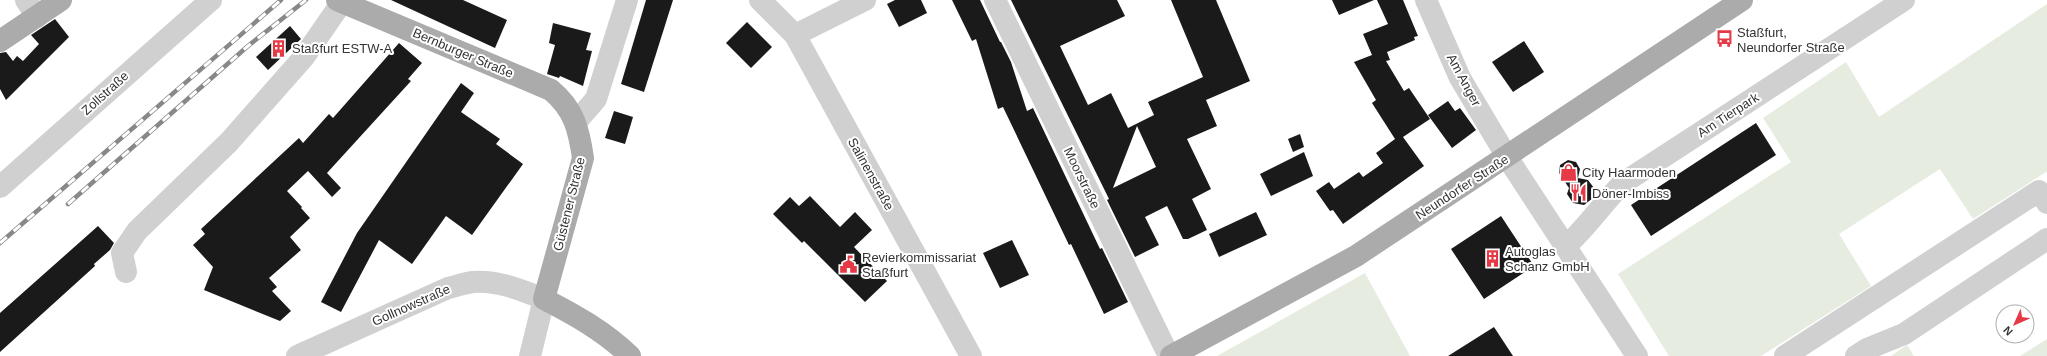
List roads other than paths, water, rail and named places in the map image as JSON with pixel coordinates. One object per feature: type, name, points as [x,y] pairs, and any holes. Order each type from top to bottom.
[{"type":"main road","points":[[0,41],[32,8],[61,0]]},
{"type":"main road","name":"Neundorfer Straße","points":[[1170,356],[1356,256],[1742,0]]},
{"type":"main road","name":"Bernburger Straße","points":[[340,1],[551,90],[569,108],[576,122]]},
{"type":"main road","name":"Güstener Straße","points":[[544,299],[583,158],[576,122]]},
{"type":"main road","name":"Gollnowstraße","points":[[544,299],[579,317],[615,342],[630,356]]},
{"type":"street","name":"Zollstraße","points":[[0,187],[211,0]]},
{"type":"street","points":[[576,122],[596,99],[627,0]]},
{"type":"street","name":"Salinenstraße","points":[[760,0],[795,35],[971,356]]},
{"type":"street","points":[[795,35],[865,0]]},
{"type":"street","name":"Moorstraße","points":[[995,0],[1170,356]]},
{"type":"street","name":"Am Anger","points":[[1426,0],[1460,78],[1507,157]]},
{"type":"street","name":"Am Tierpark","points":[[1566,246],[1583,231],[1612,194],[1623,183],[1904,0]]},
{"type":"street","points":[[126,272],[122,253],[137,231],[229,142],[304,58],[340,1]]},
{"type":"street","points":[[1507,157],[1637,356]]},
{"type":"street","points":[[1785,356],[2039,191],[2047,203]]},
{"type":"street","points":[[1856,356],[1867,349],[1904,334],[2047,239]]},
{"type":"street","name":"Gollnowstraße","points":[[297,356],[448,288],[473,282],[497,283],[523,290],[544,299]]},
{"type":"street","points":[[530,356],[544,299]]},
{"type":"railway","points":[[0,243],[281,0]]},
{"type":"railway","points":[[68,204],[248,46],[306,0]]},
{"type":"place","name":"Staßfurt, Neundorfer Straße","points":[[1724,39]]},
{"type":"place","name":"Staßfurt ESTW-A","points":[[279,48]]},
{"type":"place","name":"City Haarmoden","points":[[1569,172]]},
{"type":"place","name":"Döner-Imbiss","points":[[1579,193]]},
{"type":"place","name":"Autoglas Schanz GmbH","points":[[1492,258]]},
{"type":"place","name":"Revierkommissariat Staßfurt","points":[[849,264]]}]
